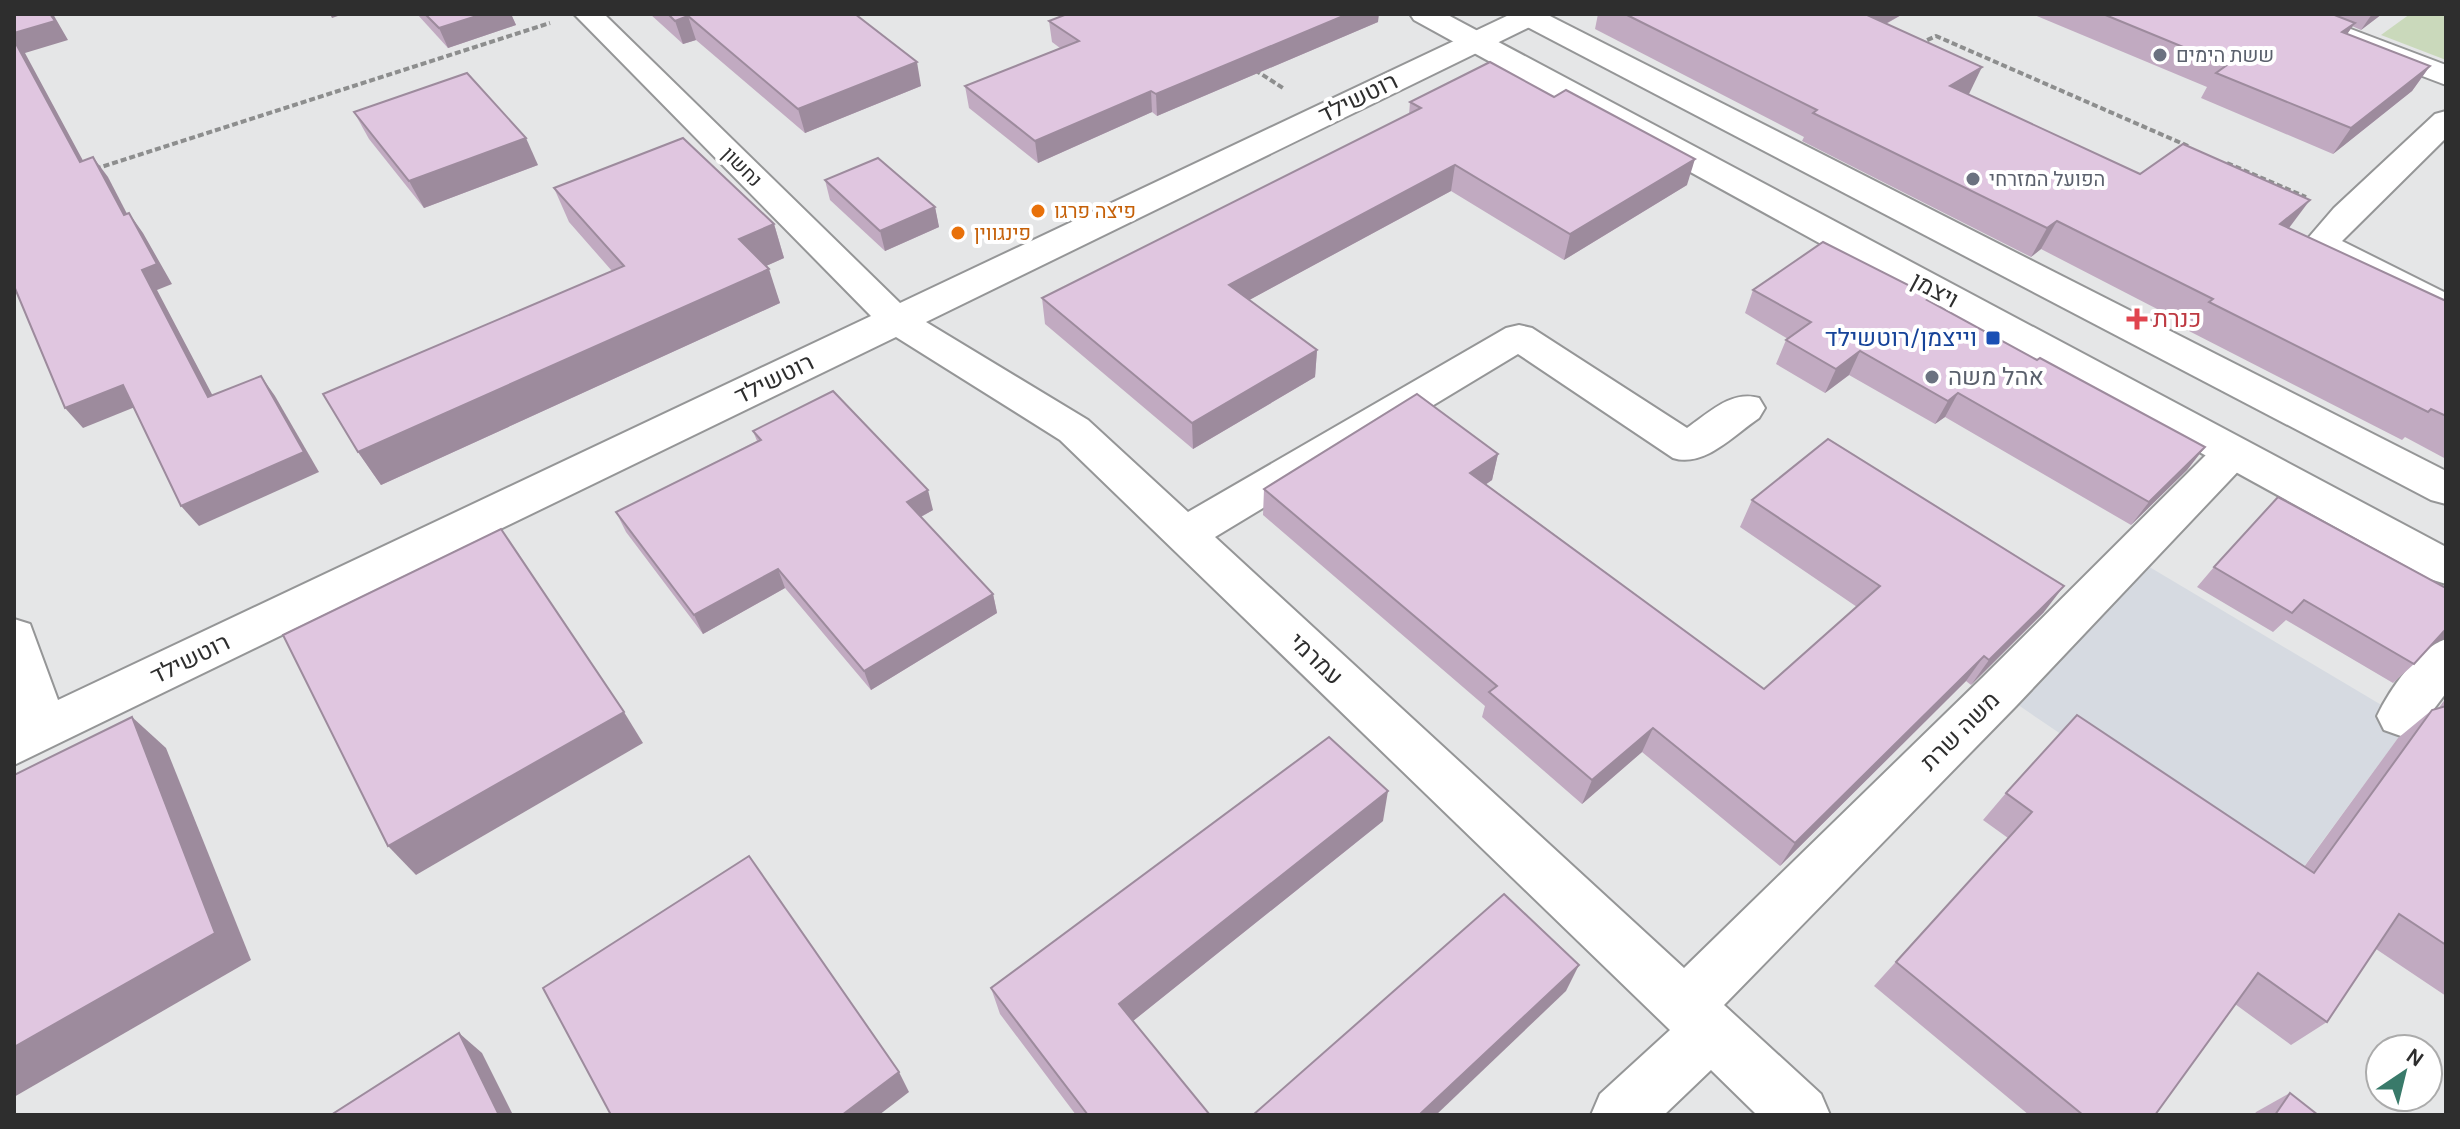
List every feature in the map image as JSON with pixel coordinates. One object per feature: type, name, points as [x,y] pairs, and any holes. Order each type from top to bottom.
[{"type":"street","name":"ויצמן","points":[[1424,14],[2446,567]]},
{"type":"street","points":[[2285,14],[2446,76]]},
{"type":"street","name":"רוטשילד","points":[[29,736],[1529,15]]},
{"type":"street","points":[[1529,15],[2446,489]]},
{"type":"street","name":"נחשון","points":[[575,16],[896,320]]},
{"type":"street","points":[[2446,121],[2346,215],[2321,244],[2446,308]]},
{"type":"street","name":"עמרמי","points":[[896,320],[1074,430],[1800,1115]]},
{"type":"street","points":[[1184,535],[1519,337],[1687,448],[1745,408]]},
{"type":"street","name":"משה שרת","points":[[1621,1115],[1696,1019],[1999,692],[2233,452]]},
{"type":"street","points":[[14,637],[29,736]]},
{"type":"street","points":[[2401,716],[2446,658]]},
{"type":"path","points":[[90,170],[575,16]]},
{"type":"path","points":[[1911,47],[1936,36],[2200,151]]},
{"type":"path","points":[[1246,64],[1325,114]]},
{"type":"path","points":[[2214,158],[2346,215]]},
{"type":"shaded area","points":[[2131,556],[2410,722],[2288,888],[1999,692]]},
{"type":"green space","points":[[2410,14],[2446,14],[2446,60],[2381,35]]},
{"type":"building","points":[[14,14],[50,14],[55,21],[14,33]]},
{"type":"building","points":[[425,14],[483,14],[439,28]]},
{"type":"building","points":[[668,14],[855,14],[917,62],[798,109],[688,16],[675,21]]},
{"type":"building","points":[[1067,14],[1348,14],[1156,94],[1151,91],[1035,141],[965,86],[1079,41],[1049,21]]},
{"type":"building","points":[[1625,14],[1865,14],[1982,67],[1950,86],[2140,174],[2183,144],[2310,200],[2280,224],[2446,301],[2446,416],[2431,409],[2428,412],[2209,302],[2213,299],[2057,221],[2047,228],[1813,113],[1817,110]]},
{"type":"building","points":[[2103,14],[2332,14],[2355,23],[2342,32],[2430,66],[2351,128],[2216,73],[2227,65]]},
{"type":"building","points":[[14,40],[80,162],[93,157],[124,215],[129,213],[157,264],[142,270],[208,397],[261,376],[304,452],[181,506],[123,385],[65,408],[14,286]]},
{"type":"building","points":[[1490,62],[1554,97],[1566,90],[1695,159],[1570,234],[1455,165],[1229,285],[1317,350],[1192,423],[1042,298],[1421,108],[1410,102]]},
{"type":"building","points":[[467,73],[526,138],[409,181],[354,112]]},
{"type":"building","points":[[683,138],[774,224],[739,239],[769,269],[358,452],[323,394],[624,266],[554,188]]},
{"type":"building","points":[[878,158],[935,207],[880,231],[825,180]]},
{"type":"building","points":[[1823,242],[1932,297],[1927,300],[2205,447],[2149,502],[1958,393],[1948,401],[1860,351],[1836,369],[1786,340],[1811,322],[1753,290]]},
{"type":"building","points":[[833,391],[928,490],[907,502],[993,594],[864,671],[778,569],[694,615],[616,512],[761,440],[753,431]]},
{"type":"building","points":[[1417,394],[1498,454],[1470,473],[1764,689],[1880,586],[1752,500],[1828,439],[2064,586],[1989,660],[1984,656],[1795,843],[1653,728],[1592,780],[1489,692],[1497,686],[1264,489]]},
{"type":"building","points":[[2278,497],[2446,588],[2446,629],[2414,664],[2304,600],[2292,613],[2214,567]]},
{"type":"building","points":[[501,529],[624,712],[388,846],[283,635]]},
{"type":"building","points":[[2446,706],[2446,945],[2399,914],[2327,1022],[2258,973],[2155,1115],[2083,1115],[1896,962],[2032,812],[2006,793],[2077,715],[2314,873],[2432,710]]},
{"type":"building","points":[[132,717],[215,933],[14,1047],[14,775]]},
{"type":"building","points":[[1329,737],[1388,791],[1119,1004],[1210,1115],[1088,1115],[991,988]]},
{"type":"building","points":[[749,856],[899,1072],[842,1115],[611,1115],[543,988]]},
{"type":"building","points":[[1504,894],[1579,965],[1419,1115],[1253,1115]]},
{"type":"building","points":[[459,1033],[499,1115],[331,1115]]},
{"type":"building","points":[[2290,1093],[2318,1115],[2275,1115]]},
{"type":"place","name":"ששת הימים","points":[[2160,55]]},
{"type":"place","name":"הפועל המזרחי","points":[[1973,179]]},
{"type":"place","name":"פיצה פרגו","points":[[1038,211]]},
{"type":"place","name":"פינגווין","points":[[958,233]]},
{"type":"place","name":"כנרת","points":[[2137,319]]},
{"type":"place","name":"וייצמן/רוטשילד","points":[[1993,338]]},
{"type":"place","name":"אהל משה","points":[[1932,377]]}]
